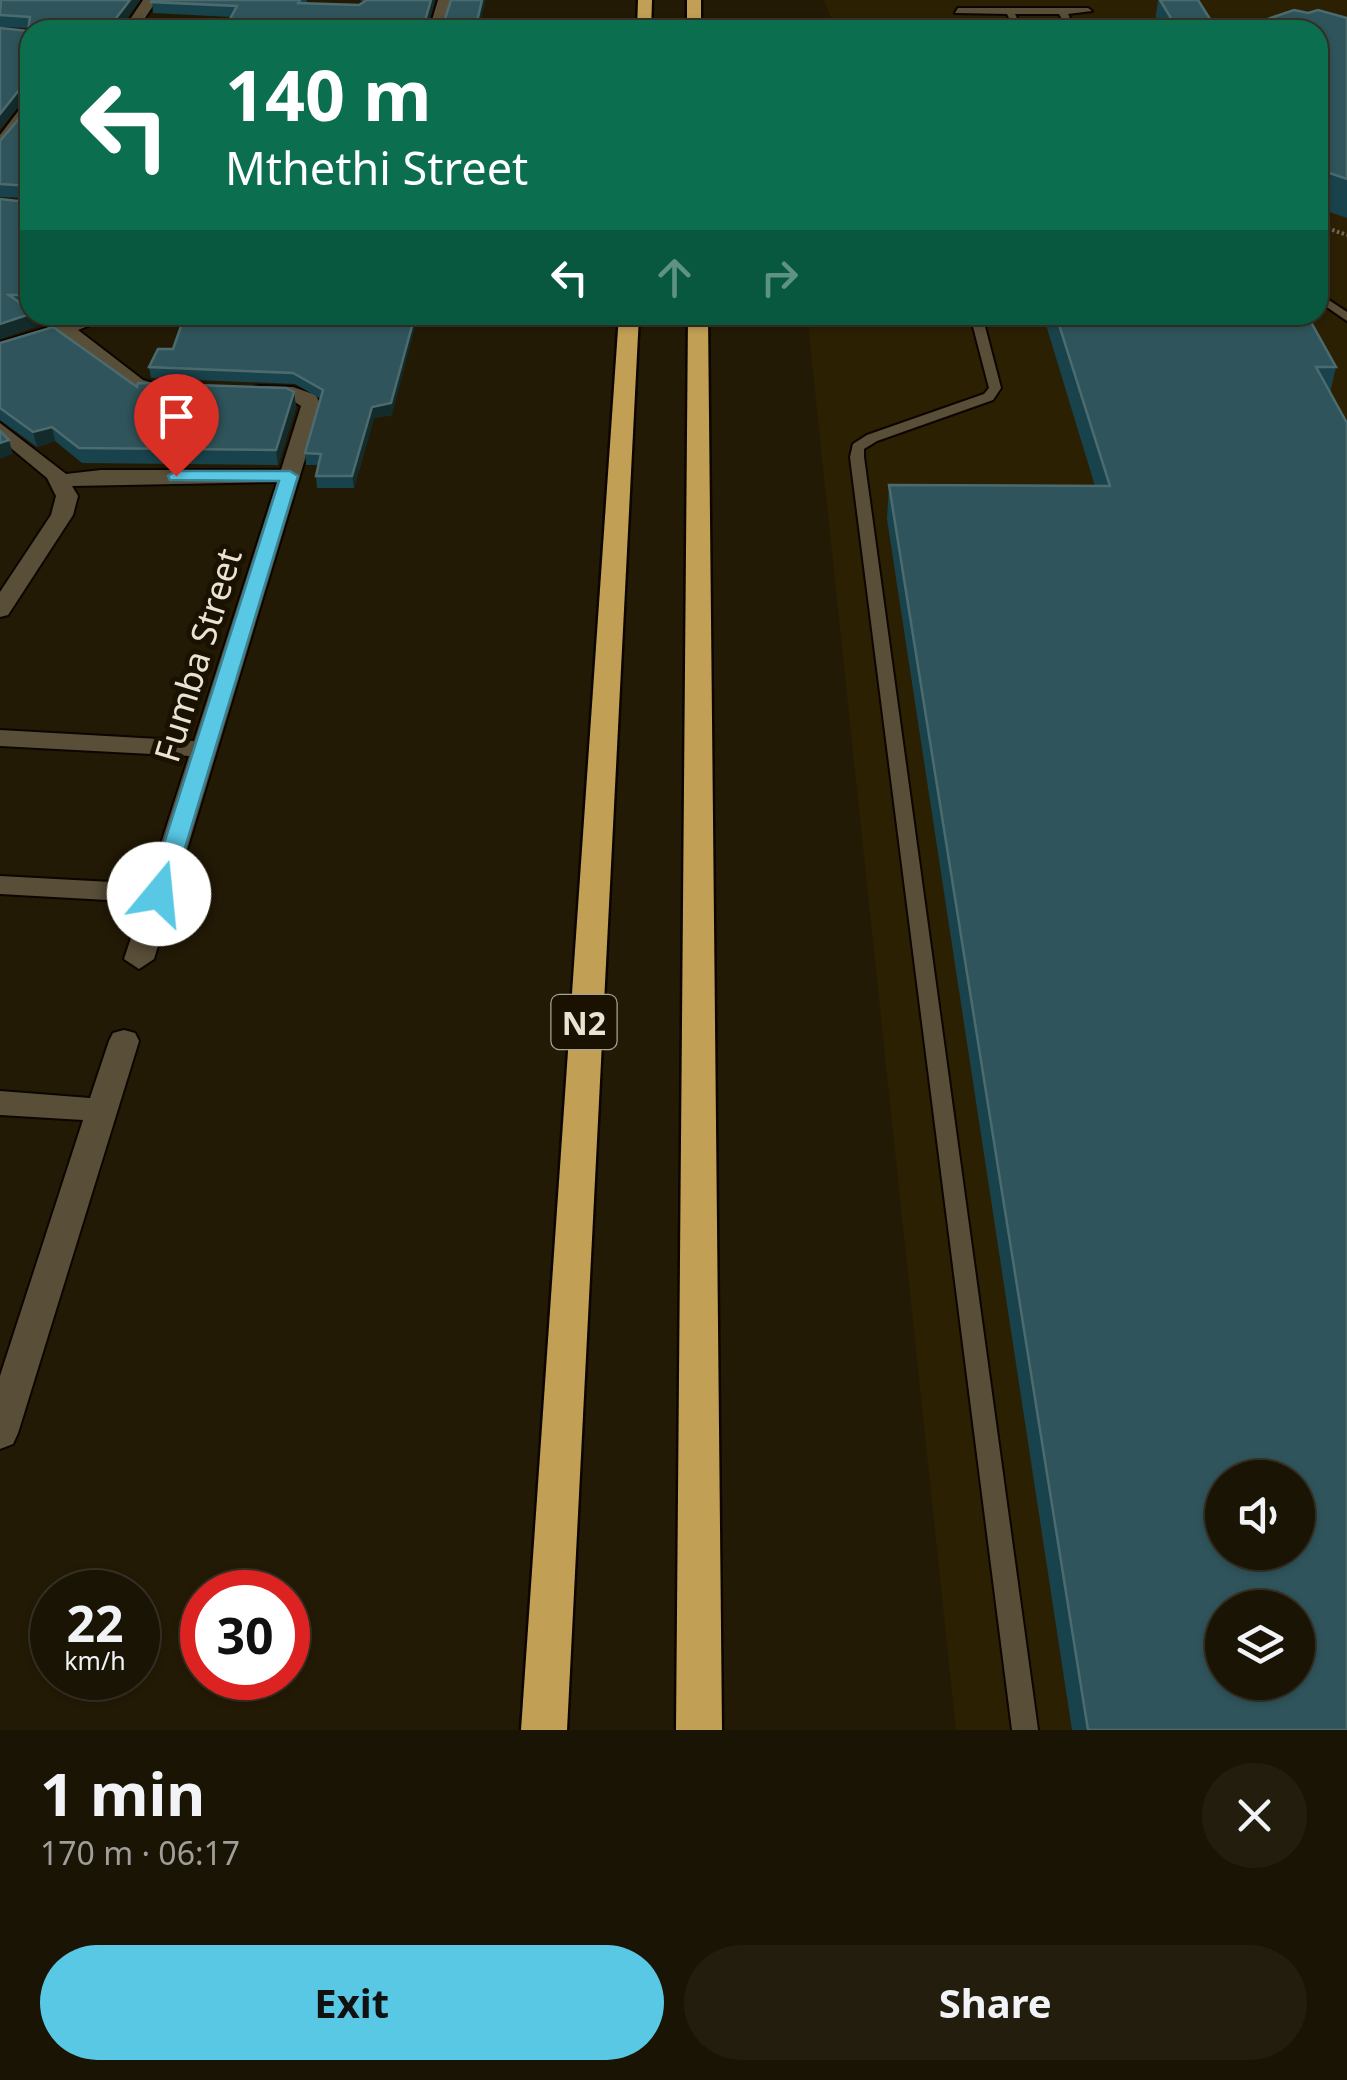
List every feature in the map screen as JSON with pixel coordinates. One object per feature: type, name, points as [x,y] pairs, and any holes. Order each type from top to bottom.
[{"type":"highway","name":"N2","points":[[544,1730],[627,325]]},
{"type":"highway","points":[[698,325],[695,876],[699,1730]]},
{"type":"street","points":[[0,146],[20,120]]},
{"type":"street","points":[[0,348],[49,325]]},
{"type":"street","points":[[59,325],[141,387],[197,392]]},
{"type":"street","name":"Fumba Street","points":[[139,960],[311,406],[309,399],[293,393],[232,392]]},
{"type":"street","points":[[0,429],[61,481],[66,496],[62,515],[0,610]]},
{"type":"street","points":[[61,481],[101,476],[290,476]]},
{"type":"street","points":[[0,738],[204,749]]},
{"type":"street","points":[[0,884],[159,894]]},
{"type":"street","points":[[0,1433],[7,1385],[124,1041]]},
{"type":"street","points":[[0,1103],[102,1110]]},
{"type":"lane","points":[[958,10],[1088,11]]},
{"type":"lane","points":[[1010,11],[1015,20]]},
{"type":"lane","points":[[1062,11],[1067,20]]},
{"type":"lane","points":[[979,325],[995,388],[989,398],[872,438],[858,446],[857,457],[1024,1730]]},
{"type":"shaded area","points":[[824,0],[1347,0],[1347,1730],[956,1730],[808,325],[1328,325],[1328,20],[832,20]]},
{"type":"building","points":[[1,0],[130,0],[115,20],[30,20],[30,17],[0,15]]},
{"type":"building","points":[[300,0],[298,3],[359,5],[367,0],[431,0],[425,20],[229,20],[237,6],[151,2]]},
{"type":"building","points":[[451,0],[482,0],[477,20],[445,20]]},
{"type":"building","points":[[1160,0],[1198,0],[1211,20],[1172,20]]},
{"type":"building","points":[[1294,10],[1318,10],[1347,18],[1347,179],[1328,172],[1328,20],[1264,20]]},
{"type":"building","points":[[0,28],[20,30],[20,90],[0,114]]},
{"type":"building","points":[[20,118],[20,185],[0,184],[0,141]]},
{"type":"building","points":[[0,199],[20,201],[20,295],[9,295],[20,303],[20,317],[0,324]]},
{"type":"building","points":[[181,325],[412,325],[391,403],[372,407],[352,476],[316,476],[321,454],[305,453],[323,390],[293,373],[149,367],[158,349],[173,349]]},
{"type":"building","points":[[1059,325],[1313,325],[1336,367],[1316,367],[1347,423],[1347,1730],[1088,1730],[889,485],[1110,486]]},
{"type":"building","points":[[53,327],[137,387],[138,383],[286,388],[294,392],[276,450],[79,448],[52,427],[33,432],[0,408],[0,343]]},
{"type":"route","points":[[159,894],[290,476],[176,476]]}]
